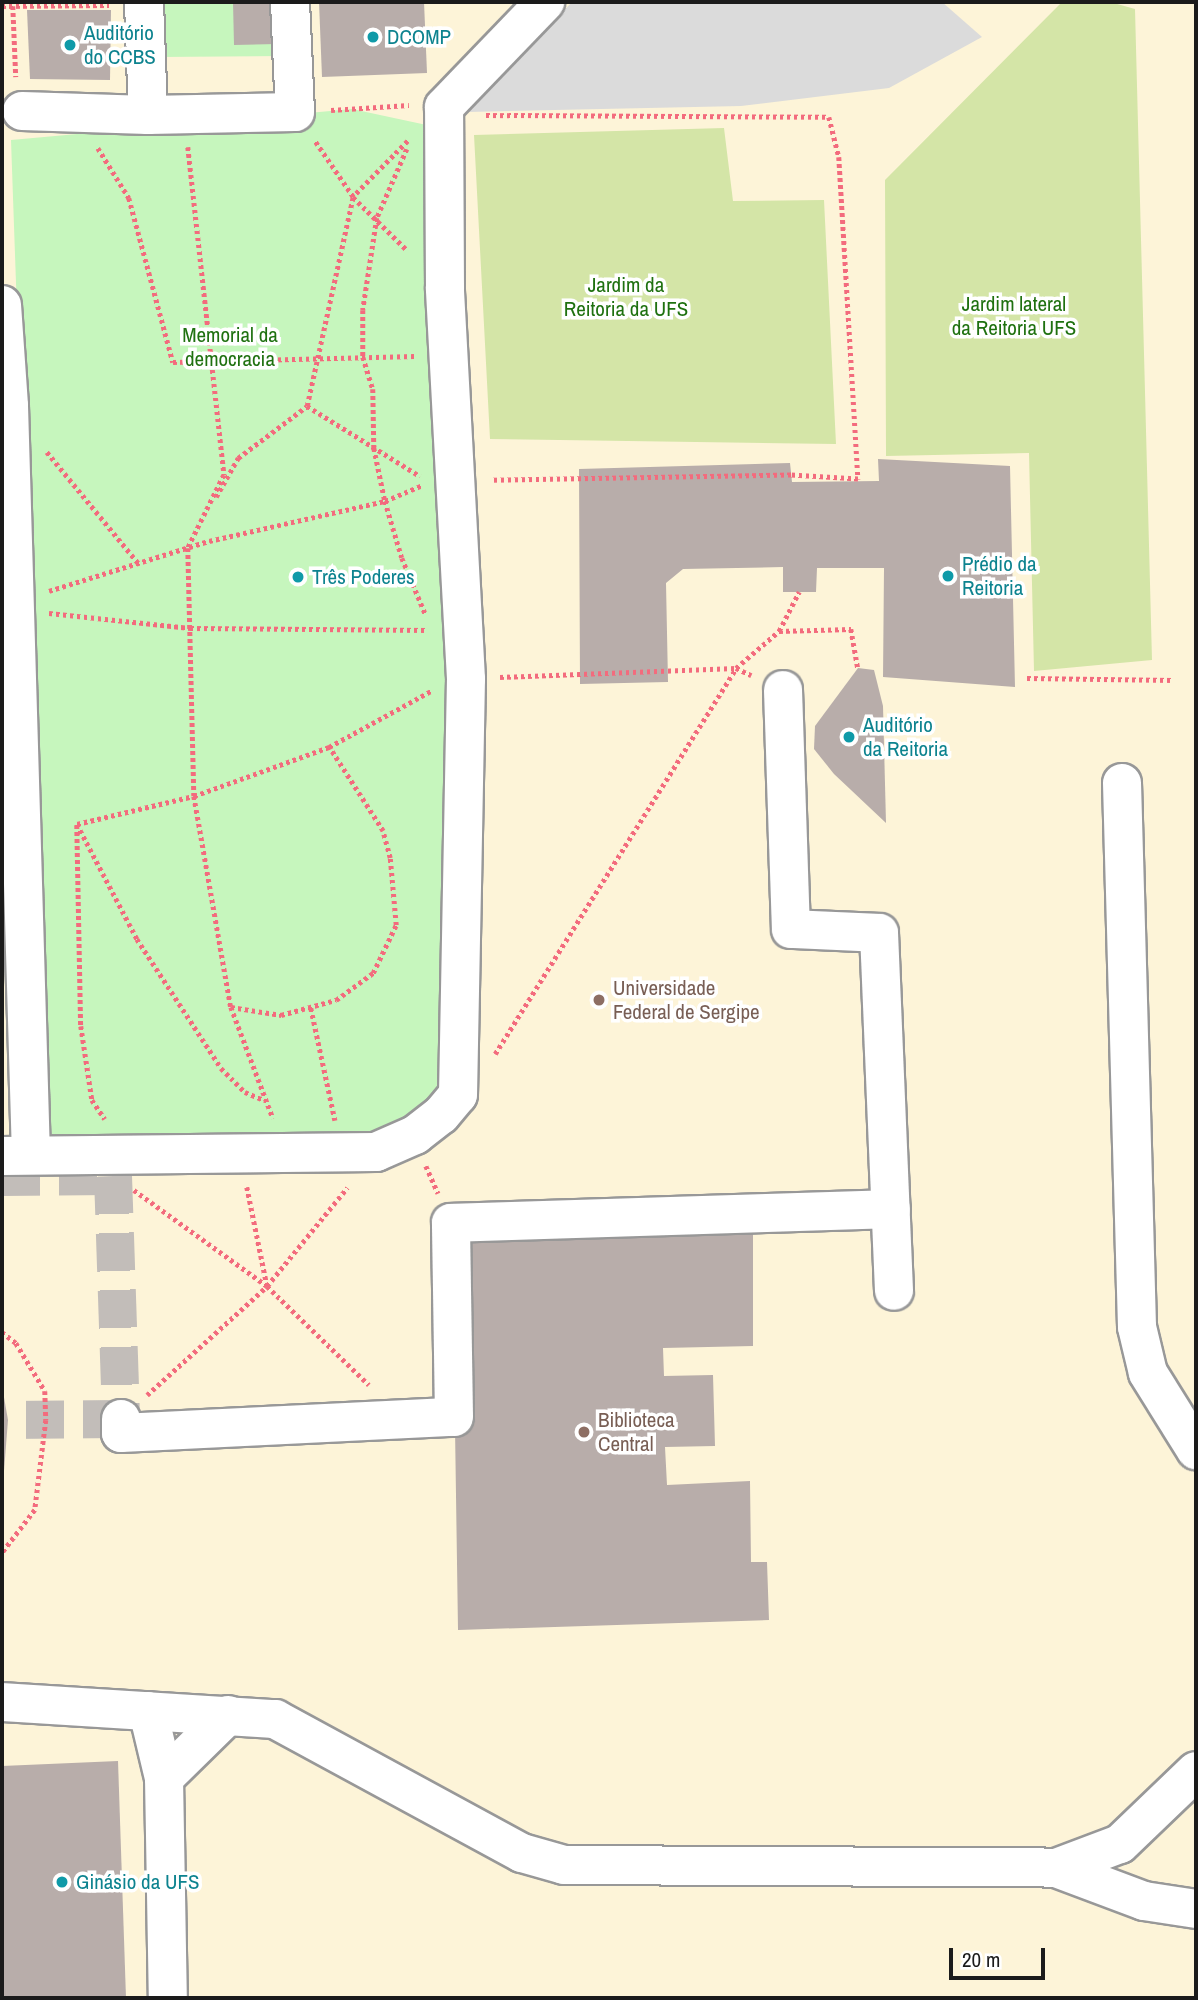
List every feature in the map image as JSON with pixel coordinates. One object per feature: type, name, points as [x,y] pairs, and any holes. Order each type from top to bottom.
[{"type":"street","points":[[19,95],[75,111],[166,114],[295,113],[290,2]]},
{"type":"street","points":[[2,305],[9,406],[16,1155],[376,1152],[415,1135],[441,1115],[457,1095],[466,679],[445,288],[444,107],[545,2]]},
{"type":"street","points":[[144,3],[166,114]]},
{"type":"street","points":[[783,690],[791,929],[879,933],[894,1291]]},
{"type":"street","points":[[1122,783],[1137,1327],[1149,1373],[1196,1450]]},
{"type":"street","points":[[121,1419],[121,1433],[454,1418],[451,1223],[891,1209]]},
{"type":"street","points":[[2,1702],[228,1715],[289,1724],[522,1853],[564,1865],[1056,1868],[1144,1901],[1196,1909]]},
{"type":"street","points":[[148,1711],[164,1778],[168,1998]]},
{"type":"street","points":[[164,1778],[228,1715]]},
{"type":"street","points":[[1056,1868],[1120,1844],[1196,1771]]},
{"type":"path","points":[[2,6],[144,3]]},
{"type":"path","points":[[13,6],[19,95]]},
{"type":"path","points":[[295,113],[417,104]]},
{"type":"path","points":[[75,111],[129,198],[173,362],[425,356]]},
{"type":"path","points":[[295,113],[353,197],[445,288]]},
{"type":"path","points":[[166,114],[212,361],[224,475],[188,548],[194,796],[231,1007],[264,1100],[277,1125]]},
{"type":"path","points":[[474,115],[829,117],[839,157],[858,479],[791,475],[483,480]]},
{"type":"path","points":[[41,612],[190,628],[433,630],[402,558],[385,501],[374,448],[373,389],[363,357],[363,310],[377,218],[413,135],[353,197],[307,406],[239,458],[188,548]]},
{"type":"path","points":[[40,594],[188,548],[385,501],[428,480],[307,406]]},
{"type":"path","points":[[43,447],[139,564]]},
{"type":"path","points":[[493,1058],[736,668],[779,631],[799,592]]},
{"type":"path","points":[[779,631],[851,629],[858,668]]},
{"type":"path","points":[[494,678],[736,668]]},
{"type":"path","points":[[1027,678],[1174,680]]},
{"type":"path","points":[[77,824],[194,796],[329,747],[440,686]]},
{"type":"path","points":[[231,1007],[281,1015],[311,1008],[355,990],[373,973],[396,925],[390,858],[383,831],[329,747]]},
{"type":"path","points":[[77,824],[137,939],[220,1068],[245,1092],[264,1100]]},
{"type":"path","points":[[77,824],[81,1026],[92,1100],[111,1128]]},
{"type":"path","points":[[311,1008],[337,1133]]},
{"type":"path","points":[[424,1162],[451,1223]]},
{"type":"path","points":[[245,1179],[267,1286]]},
{"type":"path","points":[[124,1183],[267,1286],[371,1387]]},
{"type":"path","points":[[121,1419],[267,1286],[351,1183]]},
{"type":"path","points":[[2,1332],[16,1343],[45,1391],[46,1420],[35,1510],[2,1553]]},
{"type":"shaded area","name":"Universidade Federal de Sergipe","points":[[2,2],[1196,2],[1196,1998],[2,1998]]},
{"type":"shaded area","points":[[572,2],[942,2],[982,37],[889,88],[741,106],[468,112]]},
{"type":"green space","points":[[156,2],[281,2],[283,56],[159,57]]},
{"type":"green space","name":"Jardim lateral da Reitoria UFS","points":[[1062,2],[1110,2],[1135,9],[1152,660],[1034,671],[1029,453],[886,456],[885,180]]},
{"type":"green space","name":"Memorial da democracia","points":[[352,109],[436,127],[461,1108],[415,1135],[47,1171],[11,140]]},
{"type":"green space","name":"Jardim da Reitoria da UFS","points":[[724,128],[733,201],[824,200],[836,444],[490,439],[474,135]]},
{"type":"building","points":[[233,2],[276,2],[277,44],[234,45]]},
{"type":"building","name":"DCOMP","points":[[319,2],[424,2],[427,73],[322,77]]},
{"type":"building","name":"Auditório do CCBS","points":[[27,10],[111,10],[110,80],[30,79]]},
{"type":"building","name":"Prédio da Reitoria","points":[[878,459],[1010,466],[1015,687],[883,677],[884,568],[817,568],[816,592],[783,592],[783,567],[683,569],[666,583],[668,682],[580,684],[579,469],[790,463],[792,482],[879,481]]},
{"type":"building","name":"Auditório da Reitoria","points":[[858,668],[874,670],[883,706],[886,823],[834,774],[814,749],[815,726]]},
{"type":"building","name":"Biblioteca Central","points":[[753,1217],[753,1346],[663,1348],[664,1376],[713,1375],[715,1446],[665,1447],[667,1485],[750,1481],[751,1562],[767,1562],[769,1620],[458,1630],[452,1226]]},
{"type":"building","points":[[2,1386],[8,1420],[4,1471],[2,1470]]},
{"type":"building","name":"Ginásio da UFS","points":[[118,1761],[126,1998],[2,1998],[2,1766]]},
{"type":"tunnel","points":[[2,1177],[113,1176],[121,1419],[8,1420]]},
{"type":"place","name":"DCOMP","points":[[373,37]]},
{"type":"place","name":"Auditório do CCBS","points":[[70,45]]},
{"type":"place","name":"Prédio da Reitoria","points":[[948,576]]},
{"type":"place","name":"Três Poderes","points":[[298,577]]},
{"type":"place","name":"Auditório da Reitoria","points":[[849,737]]},
{"type":"place","name":"Universidade Federal de Sergipe","points":[[599,1000]]},
{"type":"place","name":"Biblioteca Central","points":[[584,1432]]},
{"type":"place","name":"Ginásio da UFS","points":[[62,1882]]}]
